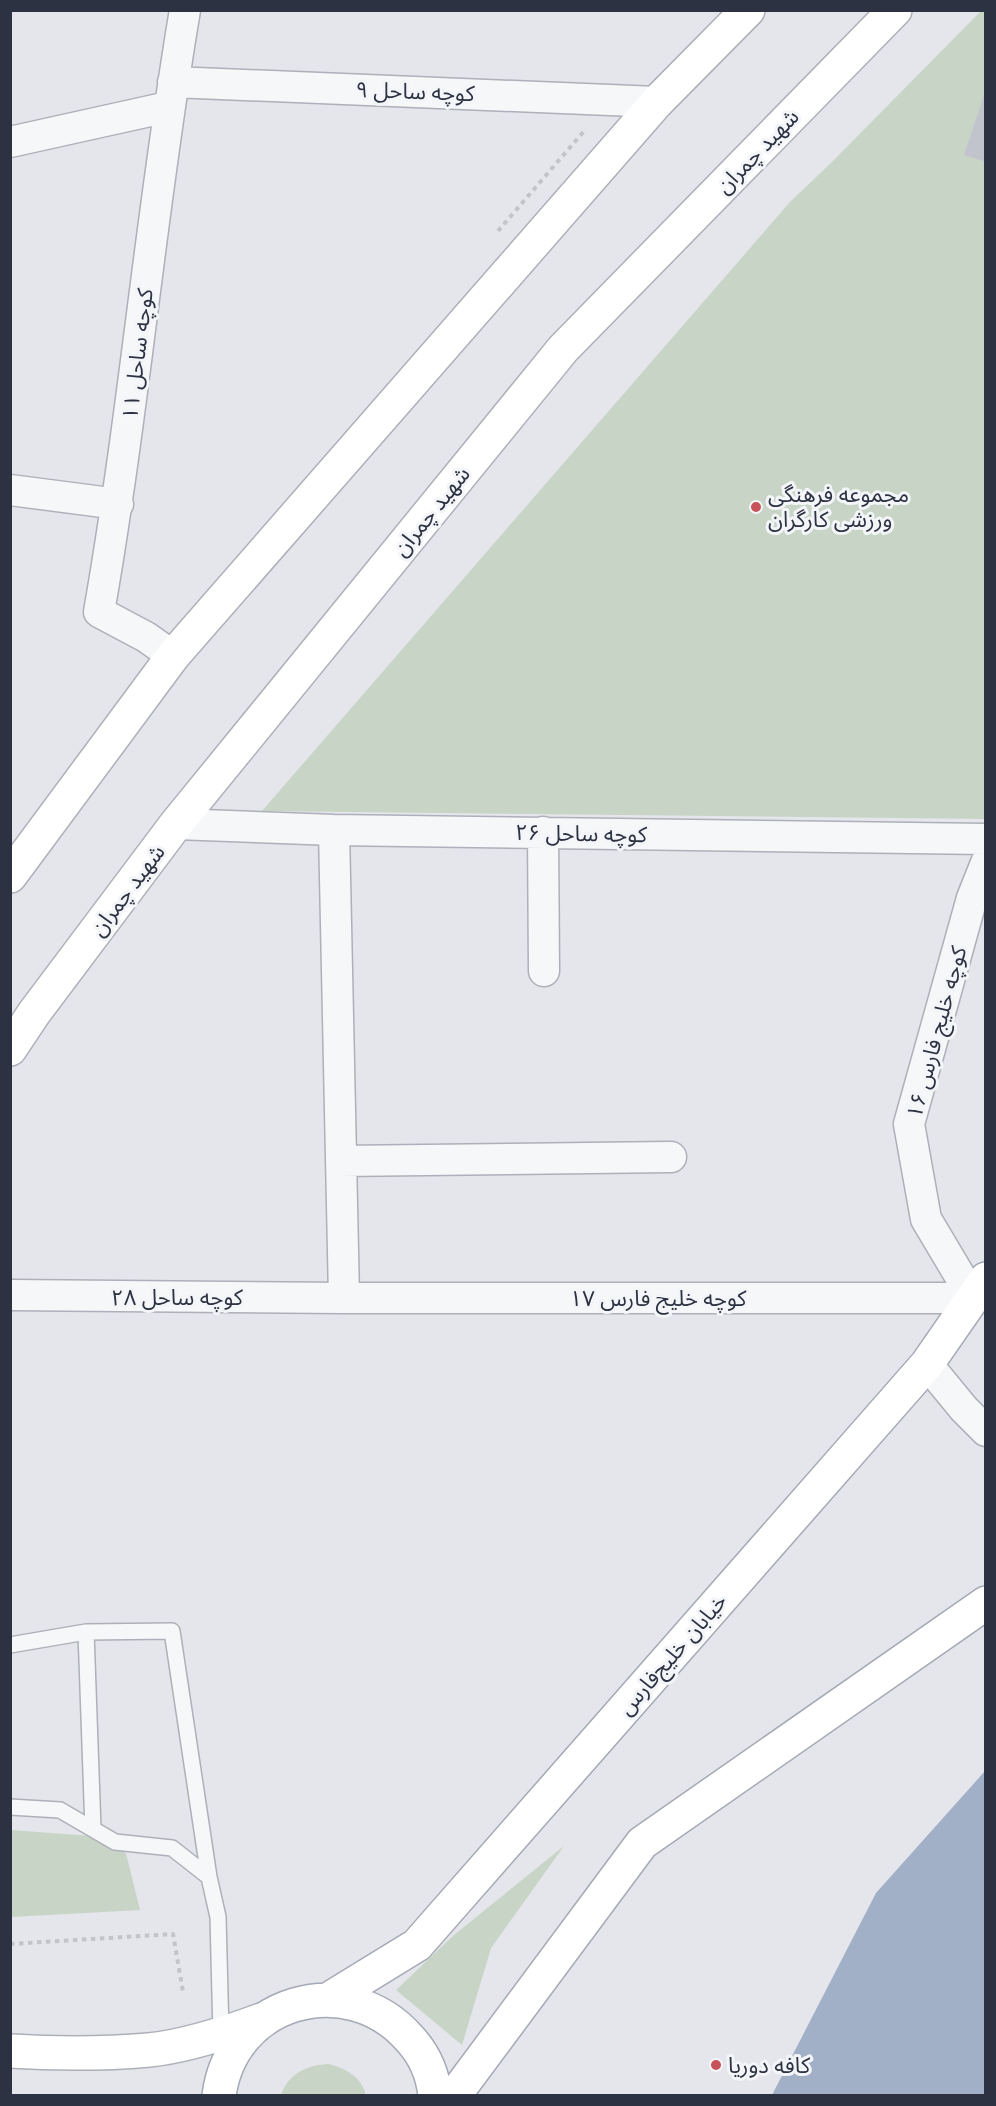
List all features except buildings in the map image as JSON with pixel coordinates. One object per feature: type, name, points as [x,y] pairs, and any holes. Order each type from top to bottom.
[{"type":"street","name":"کوچه ساحل ۱۱","points":[[173,656],[146,637],[99,612],[118,504],[170,95],[185,10]]},
{"type":"street","points":[[14,866],[173,656],[657,102],[748,10]]},
{"type":"street","name":"شهید چمران","points":[[10,1049],[34,1013],[176,824],[563,349],[896,10]]},
{"type":"street","name":"کوچه ساحل ۹","points":[[10,142],[170,95],[657,102]]},
{"type":"street","points":[[10,490],[118,504]]},
{"type":"street","name":"کوچه ساحل ۲۶","points":[[176,824],[334,830],[986,838]]},
{"type":"street","points":[[334,830],[344,1298]]},
{"type":"street","points":[[543,832],[544,971]]},
{"type":"street","name":"کوچه خلیج فارس ۱۶","points":[[979,1289],[926,1219],[909,1124],[972,898],[986,863]]},
{"type":"street","points":[[341,1161],[671,1157]]},
{"type":"street","name":"کوچه خلیج فارس ۱۷","points":[[344,1298],[979,1289]]},
{"type":"street","name":"خیابان خلیج‌فارس","points":[[329,1999],[417,1945],[927,1364],[979,1289]]},
{"type":"street","name":"کوچه ساحل ۲۸","points":[[10,1295],[344,1298]]},
{"type":"street","points":[[927,1364],[964,1409],[986,1431]]},
{"type":"street","points":[[454,2096],[642,1843],[986,1603]]},
{"type":"street","points":[[10,2051],[63,2055],[151,2049],[221,2034],[261,2020],[294,2004],[329,1999],[365,2006],[396,2023],[420,2050],[434,2083],[435,2096]]},
{"type":"street","points":[[219,2096],[221,2078],[237,2046],[261,2020]]},
{"type":"lane","points":[[10,1645],[86,1632],[172,1631],[209,1877],[218,1917],[221,2034]]},
{"type":"lane","points":[[86,1632],[93,1829]]},
{"type":"lane","points":[[10,1807],[60,1810],[115,1842],[172,1848],[209,1877]]},
{"type":"path","points":[[10,1944],[173,1934],[183,1992]]},
{"type":"green space","name":"مجموعه فرهنگی ورزشی کارگران","points":[[981,11],[985,11],[985,819],[262,811],[790,202]]},
{"type":"green space","points":[[11,1830],[91,1836],[126,1853],[140,1910],[11,1917]]},
{"type":"green space","points":[[564,1846],[491,1948],[462,2045],[396,1990],[454,1935]]},
{"type":"green space","points":[[329,2064],[342,2068],[357,2079],[366,2095],[281,2095],[289,2081],[306,2068]]},
{"type":"water","points":[[985,1771],[985,2095],[772,2095],[876,1893]]},
{"type":"place","name":"مجموعه فرهنگی ورزشی کارگران","points":[[756,507]]},
{"type":"place","name":"کافه دوریا","points":[[716,2065]]}]
